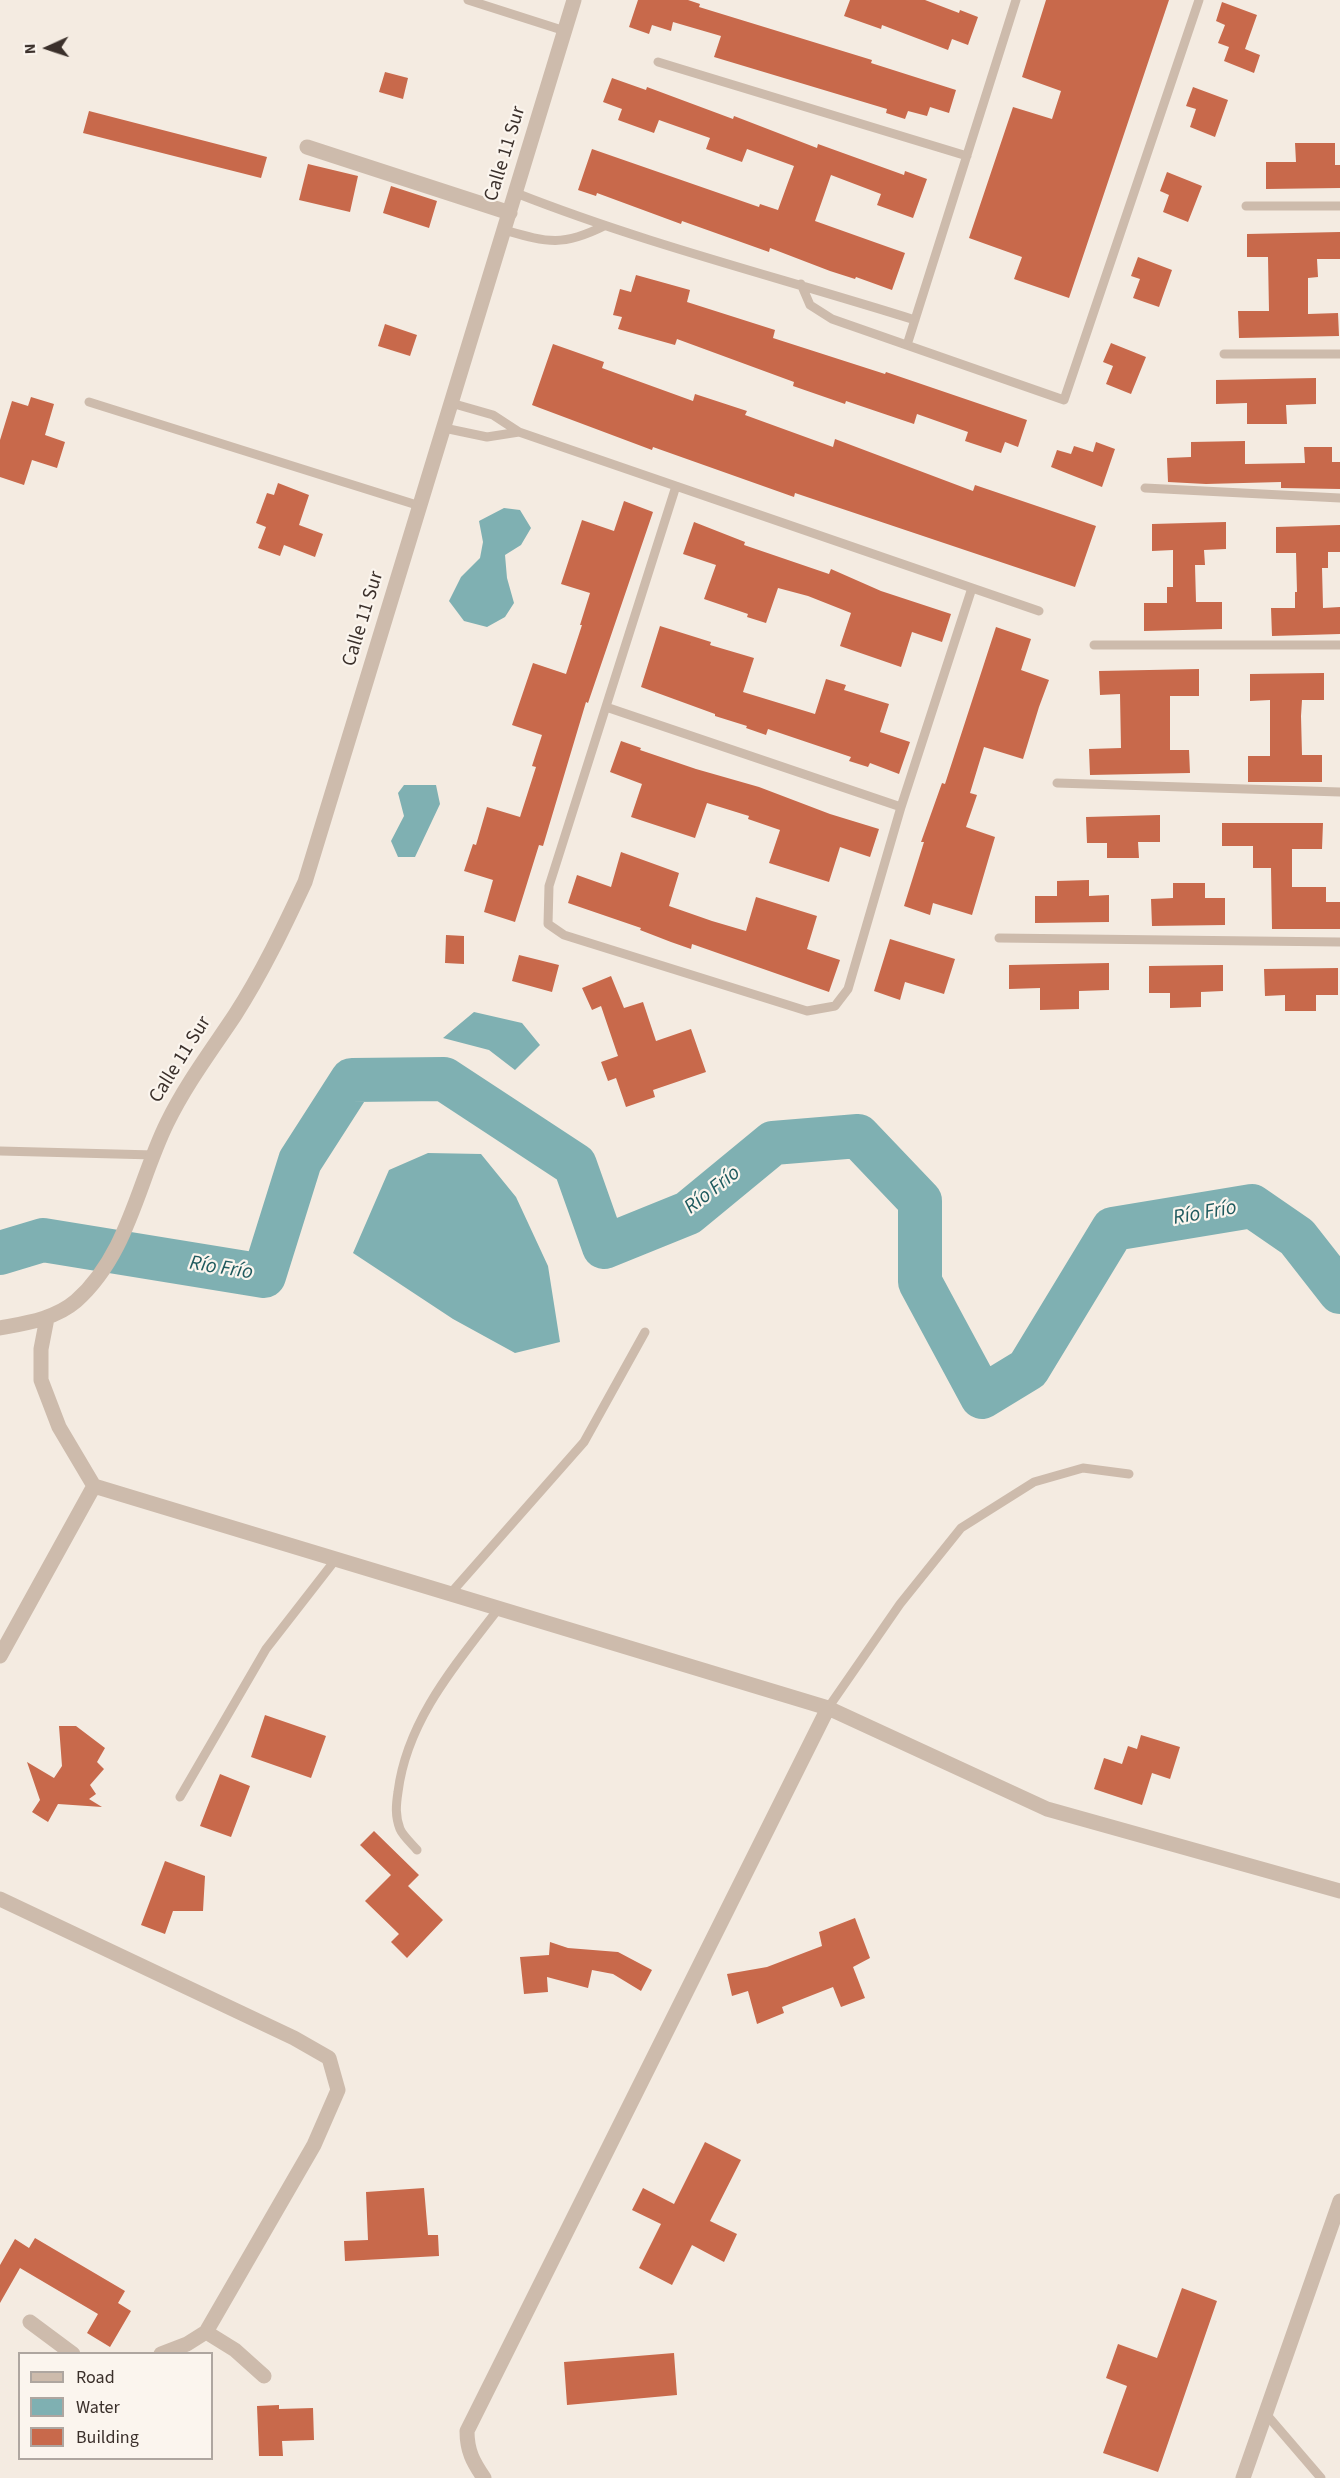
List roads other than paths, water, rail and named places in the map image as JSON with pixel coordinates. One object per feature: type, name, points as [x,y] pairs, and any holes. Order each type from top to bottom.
[{"type":"street","name":"Calle 11 Sur","points":[[0,1328],[47,1318],[75,1302],[96,1279],[129,1222],[166,1125],[190,1079],[235,1014],[277,942],[305,882],[574,0]]},
{"type":"street","points":[[307,147],[510,213]]},
{"type":"street","points":[[47,1318],[41,1349],[41,1380],[59,1427],[94,1486],[828,1708],[1047,1809],[1340,1891]]},
{"type":"street","points":[[0,1656],[94,1486]]},
{"type":"street","points":[[484,2478],[471,2460],[467,2432],[828,1708]]},
{"type":"street","points":[[0,1899],[284,2033],[329,2058],[338,2090],[314,2145],[206,2332],[187,2344],[166,2352]]},
{"type":"street","points":[[1243,2478],[1335,2231],[1340,2201]]},
{"type":"street","points":[[30,2322],[70,2352]]},
{"type":"street","points":[[206,2332],[235,2350],[264,2376]]},
{"type":"lane","points":[[468,0],[565,31]]},
{"type":"lane","points":[[907,345],[1016,0]]},
{"type":"lane","points":[[801,284],[810,304],[832,319],[1064,400],[1199,0]]},
{"type":"lane","points":[[658,62],[967,156]]},
{"type":"lane","points":[[516,193],[604,226],[915,320]]},
{"type":"lane","points":[[1246,206],[1340,206]]},
{"type":"lane","points":[[504,230],[548,242],[586,235],[604,226]]},
{"type":"lane","points":[[1224,354],[1340,354]]},
{"type":"lane","points":[[89,402],[420,506]]},
{"type":"lane","points":[[451,403],[493,415],[519,432],[1039,611]]},
{"type":"lane","points":[[444,428],[487,437],[519,432]]},
{"type":"lane","points":[[676,486],[549,886],[548,924],[564,935],[807,1011],[835,1006],[848,989],[901,807],[972,588]]},
{"type":"lane","points":[[1146,488],[1340,498]]},
{"type":"lane","points":[[1094,645],[1340,645]]},
{"type":"lane","points":[[606,707],[901,807]]},
{"type":"lane","points":[[1057,783],[1340,792]]},
{"type":"lane","points":[[999,938],[1340,942]]},
{"type":"lane","points":[[0,1151],[154,1155]]},
{"type":"lane","points":[[450,1594],[584,1442],[645,1332]]},
{"type":"lane","points":[[828,1708],[900,1604],[961,1528],[1034,1482],[1083,1468],[1129,1474]]},
{"type":"lane","points":[[180,1797],[266,1649],[336,1559]]},
{"type":"lane","points":[[417,1850],[400,1830],[396,1812],[400,1778],[419,1721],[441,1683],[498,1608]]},
{"type":"lane","points":[[1266,2414],[1321,2478]]},
{"type":"water","points":[[504,508],[520,510],[531,528],[521,545],[505,555],[507,578],[514,603],[505,617],[487,627],[464,621],[449,601],[461,577],[480,558],[483,542],[479,521]]},
{"type":"water","points":[[404,785],[436,785],[440,804],[415,857],[398,857],[391,841],[404,816],[398,793]]},
{"type":"water","points":[[474,1012],[522,1023],[540,1045],[515,1070],[489,1050],[443,1038]]},
{"type":"water","points":[[428,1153],[481,1154],[516,1197],[548,1266],[560,1342],[515,1353],[453,1319],[353,1253],[389,1170]]},
{"type":"waterway","name":"Río Frío","points":[[0,1253],[43,1240],[264,1276],[300,1161],[352,1080],[444,1079],[575,1165],[604,1247],[688,1213],[773,1143],[858,1136],[920,1201],[920,1282],[982,1397],[1028,1369],[1113,1229],[1252,1206],[1297,1237],[1340,1292]]}]
